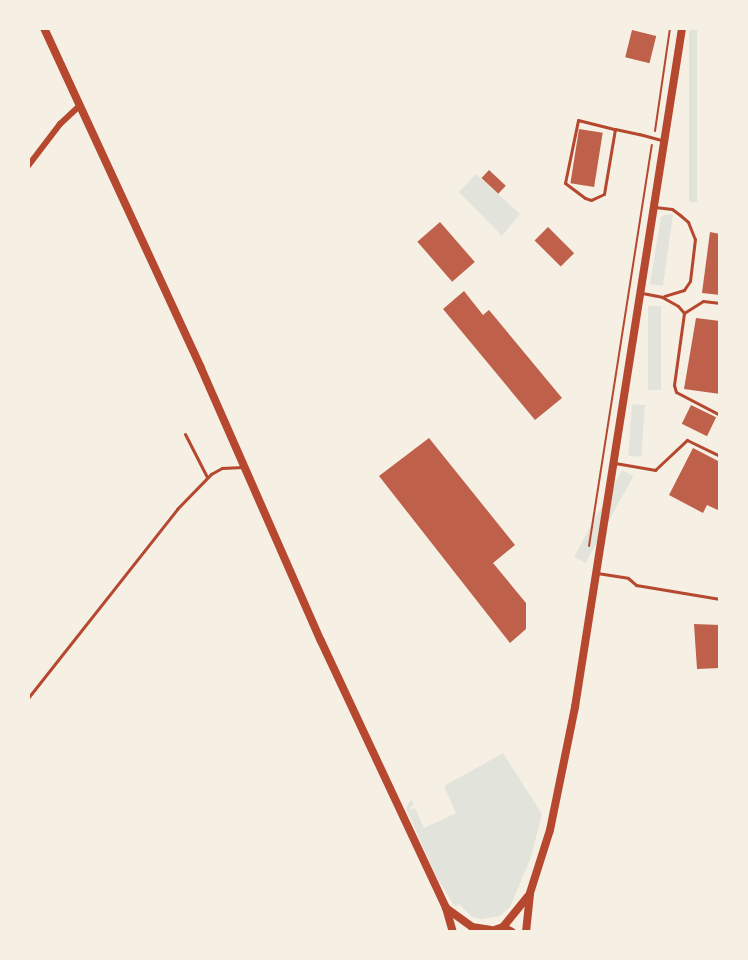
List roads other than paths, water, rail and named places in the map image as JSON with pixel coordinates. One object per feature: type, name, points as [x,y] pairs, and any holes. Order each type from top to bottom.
[{"type":"main road","points":[[44,28],[321,641],[446,908],[453,932]]},
{"type":"main road","points":[[526,932],[530,893],[549,830],[564,764],[597,573],[682,28]]},
{"type":"main road","points":[[446,908],[472,927],[489,931],[508,929],[530,893]]},
{"type":"street","points":[[28,166],[60,124],[79,106]]},
{"type":"lane","points":[[615,129],[604,194],[591,200],[585,198],[566,183],[578,120],[665,140]]},
{"type":"lane","points":[[655,207],[672,209],[681,215],[688,222],[695,239],[690,281],[684,290],[662,297]]},
{"type":"lane","points":[[642,293],[662,297],[678,306],[684,313],[674,385],[676,392],[720,415]]},
{"type":"lane","points":[[684,313],[703,301],[720,303]]},
{"type":"lane","points":[[185,434],[207,477]]},
{"type":"lane","points":[[615,463],[655,470],[687,440],[720,456]]},
{"type":"lane","points":[[28,698],[156,534],[207,477],[222,468],[244,467]]},
{"type":"lane","points":[[597,573],[628,578],[636,585],[720,599]]}]
